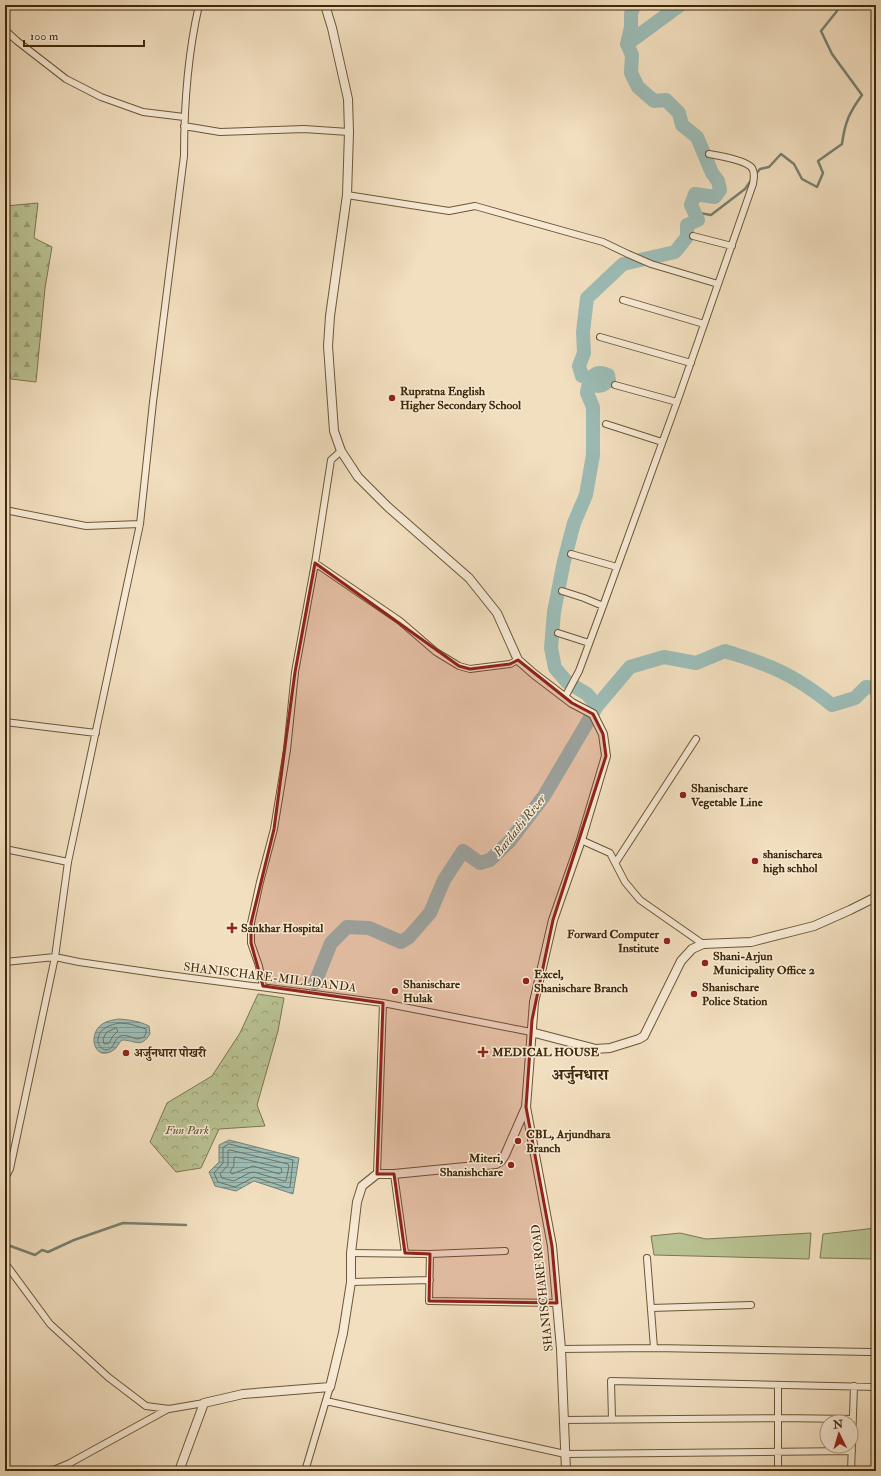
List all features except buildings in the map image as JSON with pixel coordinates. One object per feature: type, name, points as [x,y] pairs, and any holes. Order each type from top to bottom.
[{"type":"street","points":[[5,1178],[10,1169],[56,957],[68,862],[140,524],[153,402],[184,156],[184,117],[194,28],[199,5]]},
{"type":"street","points":[[314,564],[400,621],[436,652],[459,666],[470,669],[510,664],[518,660],[497,612],[469,578],[388,507],[358,477],[341,451],[334,431],[328,346],[330,316],[347,195],[349,132],[348,99],[332,28],[325,5]]},
{"type":"street","points":[[5,31],[66,79],[101,97],[143,112],[184,117]]},
{"type":"street","points":[[184,126],[220,132],[304,129],[349,132]]},
{"type":"street","points":[[565,697],[573,683],[603,606],[691,363],[732,246],[754,176],[752,169],[746,163],[710,154]]},
{"type":"street","points":[[347,195],[448,211],[475,206],[603,242],[651,264],[718,284]]},
{"type":"street","points":[[693,236],[732,246]]},
{"type":"street","points":[[623,300],[704,324]]},
{"type":"street","points":[[600,337],[691,363]]},
{"type":"street","points":[[615,385],[677,402]]},
{"type":"street","points":[[606,424],[662,442]]},
{"type":"street","points":[[263,986],[259,966],[251,943],[251,922],[274,829],[287,750],[295,672],[331,460],[341,451]]},
{"type":"street","points":[[5,513],[10,511],[86,526],[140,524]]},
{"type":"street","points":[[571,554],[617,567]]},
{"type":"street","points":[[562,591],[603,606]]},
{"type":"street","points":[[558,633],[589,643]]},
{"type":"street","name":"SHANISCHARE ROAD","points":[[518,660],[572,703],[592,714],[604,734],[606,746],[606,756],[581,840],[553,920],[534,1002],[526,1107],[552,1246],[561,1349],[566,1471]]},
{"type":"street","points":[[5,722],[96,733]]},
{"type":"street","points":[[616,862],[696,739]]},
{"type":"street","points":[[581,840],[610,853],[625,882],[640,900],[703,944]]},
{"type":"street","points":[[5,849],[68,862]]},
{"type":"street","points":[[531,1032],[596,1049],[610,1048],[639,1039],[644,1036],[680,961],[692,949],[703,944],[751,942],[814,926],[876,897]]},
{"type":"street","name":"SHANISCHARE-MILLDANDA","points":[[5,962],[56,957],[78,962],[153,973],[263,986],[383,1003],[531,1032]]},
{"type":"street","points":[[377,1174],[383,1003]]},
{"type":"street","points":[[305,1471],[330,1387],[341,1339],[351,1282],[351,1253],[357,1202],[362,1186],[377,1174],[394,1174],[496,1164],[501,1161],[505,1155],[526,1107]]},
{"type":"street","points":[[394,1174],[405,1253]]},
{"type":"street","points":[[351,1253],[430,1254],[505,1251]]},
{"type":"street","points":[[430,1254],[429,1301],[557,1303]]},
{"type":"street","points":[[647,1258],[654,1348]]},
{"type":"street","points":[[5,1263],[50,1324],[108,1377],[146,1406],[169,1409],[243,1394],[330,1387]]},
{"type":"street","points":[[351,1282],[430,1280]]},
{"type":"street","points":[[651,1308],[751,1306]]},
{"type":"street","points":[[561,1349],[654,1348],[870,1352]]},
{"type":"street","points":[[612,1419],[611,1381],[876,1387]]},
{"type":"street","points":[[778,1385],[778,1471]]},
{"type":"street","points":[[853,1414],[854,1386]]},
{"type":"street","points":[[326,1401],[565,1454],[819,1451]]},
{"type":"street","points":[[179,1471],[204,1403]]},
{"type":"street","points":[[51,1471],[70,1463],[169,1409]]},
{"type":"street","points":[[563,1420],[819,1419]]},
{"type":"street","points":[[852,1454],[852,1471]]},
{"type":"highlighted area","points":[[315,563],[459,666],[470,669],[510,664],[518,660],[572,703],[593,714],[603,734],[606,756],[553,920],[532,1020],[526,1107],[552,1246],[557,1303],[429,1301],[430,1254],[405,1253],[394,1174],[377,1174],[383,1003],[263,986],[251,943],[251,923],[274,829],[295,672]]},
{"type":"green space","points":[[38,203],[34,238],[52,247],[45,288],[36,382],[11,379],[5,349],[5,206]]},
{"type":"green space","name":"Fun Park","points":[[258,994],[284,998],[278,1031],[257,1105],[265,1126],[219,1129],[201,1168],[176,1172],[150,1142],[167,1103],[212,1076],[240,1033]]},
{"type":"green space","points":[[876,1228],[876,1259],[820,1258],[823,1234]]},
{"type":"green space","points":[[680,1233],[706,1239],[811,1233],[809,1259],[654,1255],[651,1236]]},
{"type":"water","points":[[119,1019],[134,1021],[149,1026],[150,1034],[147,1039],[138,1043],[122,1040],[114,1050],[101,1053],[97,1050],[94,1040],[97,1029],[105,1023]]},
{"type":"water","points":[[229,1140],[299,1158],[293,1194],[254,1181],[236,1191],[215,1186],[209,1172],[219,1162],[219,1145]]},
{"type":"waterway","points":[[5,16],[6,5]]},
{"type":"waterway","points":[[597,706],[587,694],[567,682],[555,668],[551,648],[554,612],[564,561],[574,523],[586,495],[593,455],[593,407],[587,393],[588,387],[601,386],[609,380],[608,375],[603,373],[596,374],[590,378],[582,376],[579,366],[584,353],[583,332],[587,298],[623,264],[675,252],[687,237],[687,225],[698,220],[691,205],[695,194],[715,197],[720,190],[718,181],[712,173],[697,137],[682,125],[679,113],[666,100],[654,101],[638,87],[631,73],[632,55],[627,44],[631,27],[631,14],[634,5]]},
{"type":"waterway","points":[[627,44],[680,5]]},
{"type":"waterway","points":[[755,175],[760,169],[769,167],[781,154],[794,164],[802,179],[817,187],[823,173],[818,161],[842,144],[848,118],[862,95],[832,54],[821,31],[837,11]]},
{"type":"waterway","points":[[5,19],[8,25],[5,43]]},
{"type":"waterway","points":[[694,212],[711,215],[745,189],[752,179]]},
{"type":"waterway","name":"Bardashi River","points":[[315,983],[331,943],[347,927],[369,928],[401,942],[409,937],[430,913],[444,880],[463,851],[480,863],[490,860],[509,842],[544,796],[597,706],[630,667],[664,657],[696,663],[725,651],[754,660],[790,676],[832,705],[855,698],[866,687],[876,688]]},
{"type":"waterway","points":[[5,1244],[35,1255],[42,1250],[48,1252],[74,1240],[123,1223],[186,1225]]},
{"type":"place","name":"Rupratna English Higher Secondary School","points":[[392,398]]},
{"type":"place","name":"Shanischare Vegetable Line","points":[[683,795]]},
{"type":"place","name":"shanischarea high schhol","points":[[755,861]]},
{"type":"place","name":"Sankhar Hospital","points":[[232,928]]},
{"type":"place","name":"Forward Computer Institute","points":[[667,941]]},
{"type":"place","name":"Shani-Arjun Municipality Office 2","points":[[705,963]]},
{"type":"place","name":"Excel, Shanischare Branch","points":[[526,981]]},
{"type":"place","name":"Shanischare Hulak","points":[[395,991]]},
{"type":"place","name":"Shanischare Police Station","points":[[694,994]]},
{"type":"place","name":"MEDICAL HOUSE","points":[[483,1052]]},
{"type":"place","name":"अर्जुनधारा पोखरी","points":[[126,1053]]},
{"type":"place","name":"CBL, Arjundhara Branch","points":[[518,1141]]},
{"type":"place","name":"Miteri, Shanishchare","points":[[511,1165]]},
{"type":"district","name":"अर्जुनधारा","points":[[580,1074]]}]
